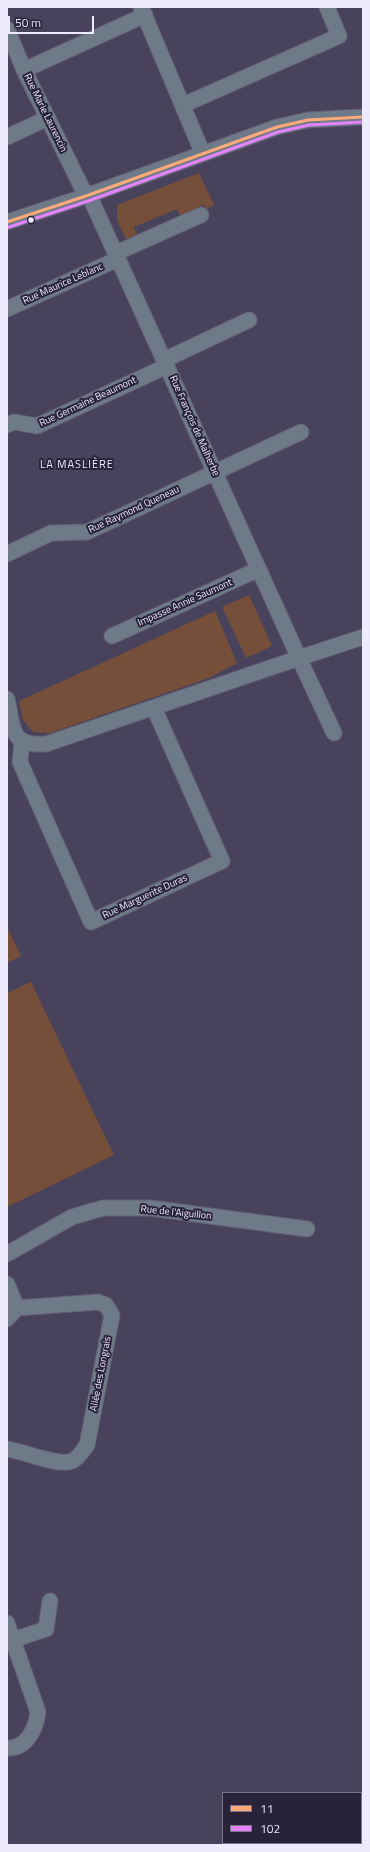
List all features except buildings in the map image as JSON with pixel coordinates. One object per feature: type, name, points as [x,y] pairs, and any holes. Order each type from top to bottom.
[{"type":"street","points":[[183,105],[339,36],[327,7]]},
{"type":"street","points":[[24,70],[143,11],[203,154]]},
{"type":"street","name":"Rue Marie Laurencin","points":[[7,29],[24,70],[88,195]]},
{"type":"street","points":[[7,137],[48,118]]},
{"type":"street","points":[[7,222],[88,195],[277,127],[308,120],[360,118]]},
{"type":"street","name":"Rue François de Malherbe","points":[[88,195],[334,733]]},
{"type":"street","name":"Rue Maurice Leblanc","points":[[7,308],[201,214]]},
{"type":"street","name":"Rue Germaine Beaumont","points":[[7,425],[14,422],[37,426],[249,320]]},
{"type":"street","name":"Rue Raymond Queneau","points":[[7,554],[51,533],[87,532],[301,432]]},
{"type":"street","name":"Impasse Annie Saumont","points":[[112,636],[259,569]]},
{"type":"street","points":[[7,699],[15,734],[22,742],[33,745],[46,744],[363,637]]},
{"type":"street","name":"Rue Marguerite Duras","points":[[22,742],[20,762],[92,922],[222,861],[154,708]]},
{"type":"street","name":"Rue de l'Aiguillon","points":[[7,1254],[72,1217],[103,1208],[150,1208],[307,1229]]},
{"type":"street","points":[[7,1284],[12,1313]]},
{"type":"street","name":"Allée des Longrais","points":[[7,1449],[20,1451],[50,1462],[72,1461],[81,1454],[87,1445],[112,1315],[106,1305],[98,1302],[12,1313]]},
{"type":"street","points":[[13,1640],[46,1629],[50,1601]]},
{"type":"street","points":[[7,1623],[38,1712],[36,1724],[31,1735],[22,1743],[11,1748],[7,1748]]},
{"type":"shaded area","points":[[199,173],[214,205],[206,209],[204,205],[180,216],[177,209],[134,227],[137,235],[126,239],[117,220],[117,205]]},
{"type":"shaded area","points":[[249,595],[272,646],[246,658],[222,607]]},
{"type":"shaded area","points":[[215,611],[237,663],[209,678],[50,733],[33,732],[23,720],[19,701]]},
{"type":"shaded area","points":[[7,927],[21,956],[7,963]]},
{"type":"shaded area","points":[[31,982],[114,1155],[7,1207],[7,993]]},
{"type":"transit line","name":"11","points":[[7,222],[86,196],[277,127],[308,120],[363,117]]},
{"type":"transit line","name":"102","points":[[9,227],[88,201],[278,132],[309,125],[363,122]]},
{"type":"district","name":"LA MASLIÈRE","points":[[77,465]]}]
